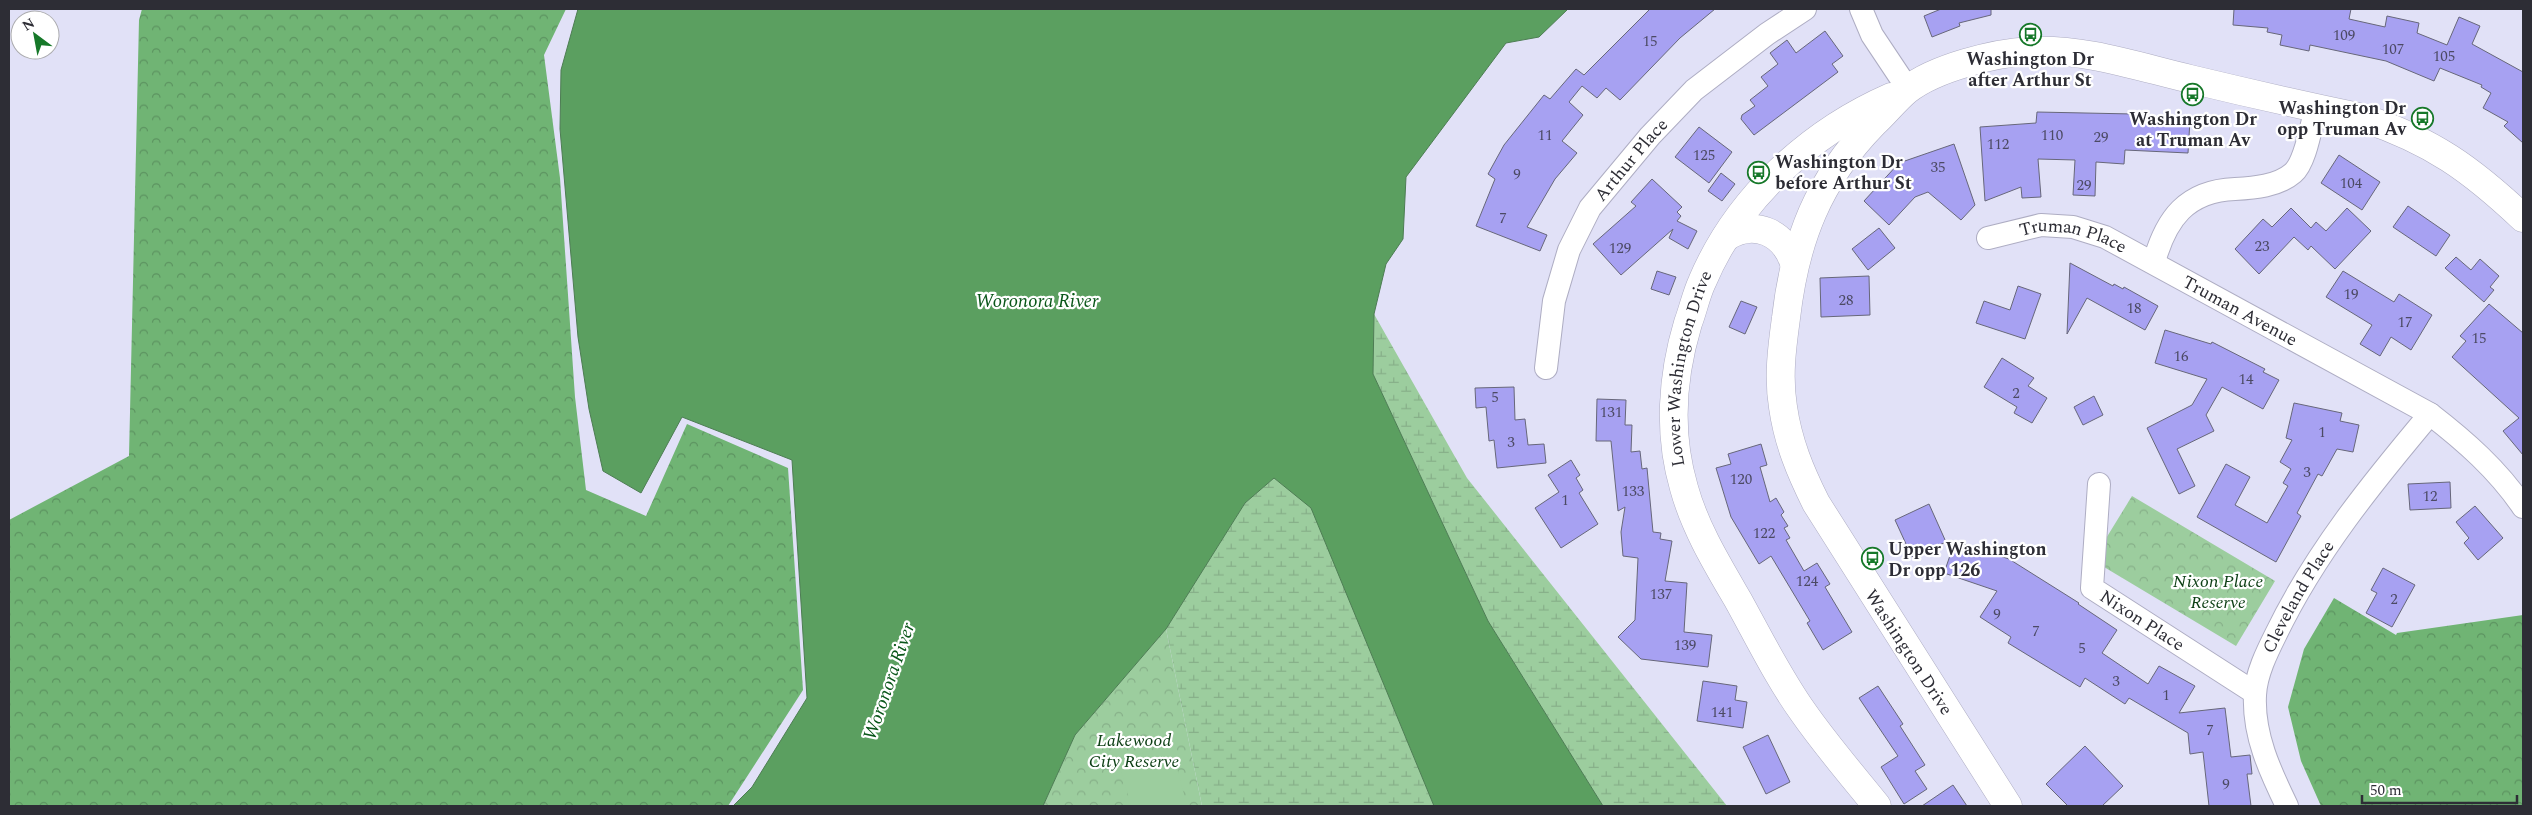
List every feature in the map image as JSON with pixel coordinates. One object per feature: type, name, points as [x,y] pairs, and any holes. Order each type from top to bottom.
[{"type":"street","name":"Arthur Place","points":[[1546,368],[1554,301],[1568,250],[1590,208],[1638,150],[1694,90],[1767,34],[1804,9]]},
{"type":"street","points":[[1861,9],[1872,35],[1908,89]]},
{"type":"street","name":"Washington Drive","points":[[2008,806],[1816,503],[1799,468],[1789,439],[1782,404],[1781,371],[1794,263],[1819,196],[1836,168],[1856,141],[1908,89],[1968,62],[2030,51],[2061,52],[2138,66],[2363,118],[2420,140],[2450,156],[2477,176],[2523,218]]},
{"type":"street","name":"Lower Washington Drive","points":[[1877,806],[1802,711],[1779,674],[1701,533],[1683,487],[1675,446],[1674,413],[1676,376],[1682,342],[1701,283],[1726,237],[1758,193],[1803,152],[1844,120],[1908,89]]},
{"type":"street","points":[[2154,262],[2166,227],[2186,205],[2213,192],[2264,186],[2293,173],[2304,151],[2316,108]]},
{"type":"street","name":"Truman Place","points":[[1988,238],[2042,226],[2073,226],[2105,237],[2154,262]]},
{"type":"street","points":[[1726,237],[1746,229],[1767,231],[1785,244],[1794,263]]},
{"type":"street","name":"Truman Avenue","points":[[2154,262],[2430,414],[2472,448],[2513,492],[2523,507]]},
{"type":"street","name":"Cleveland Place","points":[[2287,806],[2273,777],[2258,736],[2255,694],[2264,657],[2285,615],[2313,568],[2378,476],[2430,414]]},
{"type":"street","name":"Nixon Place","points":[[2099,484],[2092,588],[2255,694]]},
{"type":"green space","points":[[142,9],[566,9],[544,55],[560,178],[575,397],[586,490],[646,516],[687,424],[788,468],[803,690],[728,806],[9,806],[9,520],[129,456],[139,20]]},
{"type":"green space","points":[[1374,314],[1467,478],[1727,806],[1603,806],[1488,621],[1373,374]]},
{"type":"green space","points":[[1274,478],[1311,507],[1434,806],[1202,806],[1166,629],[1245,503]]},
{"type":"green space","name":"Nixon Place Reserve","points":[[2132,496],[2275,581],[2236,646],[2104,567],[2105,540]]},
{"type":"green space","points":[[2334,598],[2396,635],[2397,633],[2523,615],[2523,806],[2321,806],[2301,761],[2288,707],[2304,649]]},
{"type":"green space","name":"Lakewood City Reserve","points":[[1166,629],[1202,806],[1043,806],[1075,735]]},
{"type":"green space","points":[[1171,745],[1187,806],[1131,806],[1118,760]]},
{"type":"water","name":"Woronora River","points":[[578,9],[1568,9],[1539,37],[1506,43],[1406,177],[1403,239],[1386,264],[1374,314],[1373,374],[1488,621],[1603,806],[1434,806],[1311,508],[1274,478],[1245,503],[1166,629],[1075,735],[1043,806],[733,806],[752,787],[807,698],[792,460],[682,417],[641,493],[603,471],[589,409],[578,337],[560,129],[561,70]]},
{"type":"building","points":[[1650,9],[1715,9],[1680,38],[1620,100],[1606,88],[1597,98],[1582,86],[1569,102],[1583,115],[1562,141],[1577,153],[1555,179],[1527,227],[1547,235],[1540,251],[1476,226],[1495,179],[1488,174],[1504,145],[1544,95],[1550,99],[1576,69],[1584,75]]},
{"type":"building","points":[[1941,9],[1991,9],[1991,15],[1959,23],[1960,26],[1932,37],[1924,16]]},
{"type":"building","points":[[2234,9],[2351,9],[2349,19],[2385,27],[2387,16],[2419,23],[2417,33],[2447,45],[2459,17],[2480,26],[2472,44],[2523,72],[2523,143],[2504,126],[2508,122],[2483,108],[2491,93],[2481,87],[2482,85],[2440,68],[2434,81],[2386,61],[2310,45],[2309,51],[2280,45],[2282,35],[2267,32],[2268,28],[2233,25]]},
{"type":"building","points":[[1825,31],[1843,56],[1832,64],[1838,72],[1754,135],[1741,119],[1742,115],[1755,106],[1750,100],[1768,86],[1761,77],[1778,64],[1770,53],[1787,40],[1796,53]]},
{"type":"building","points":[[2037,112],[2133,114],[2133,116],[2190,120],[2188,153],[2125,150],[2124,164],[2096,162],[2095,196],[2073,195],[2075,160],[2038,159],[2041,197],[2022,198],[2021,187],[1985,201],[1980,127],[2036,123]]},
{"type":"building","points":[[1699,127],[1732,152],[1709,183],[1675,157]]},
{"type":"building","points":[[1954,144],[1975,205],[1961,220],[1928,192],[1915,197],[1889,225],[1864,201],[1899,163]]},
{"type":"building","points":[[2339,155],[2380,182],[2362,210],[2321,183]]},
{"type":"building","points":[[1721,173],[1735,184],[1722,201],[1708,191]]},
{"type":"building","points":[[1652,179],[1682,207],[1677,212],[1681,216],[1677,221],[1697,231],[1688,249],[1669,238],[1673,229],[1621,275],[1593,244],[1636,206],[1631,202]]},
{"type":"building","points":[[2408,206],[2450,235],[2436,256],[2393,227]]},
{"type":"building","points":[[2291,208],[2311,228],[2316,222],[2326,231],[2347,208],[2371,231],[2335,269],[2311,246],[2308,250],[2294,237],[2259,274],[2235,249],[2263,219],[2272,227]]},
{"type":"building","points":[[1879,228],[1895,248],[1868,270],[1852,249]]},
{"type":"building","points":[[2456,257],[2471,270],[2480,259],[2499,276],[2490,287],[2494,290],[2484,302],[2445,268]]},
{"type":"building","points":[[2070,263],[2113,286],[2114,284],[2123,289],[2124,287],[2158,306],[2145,330],[2087,298],[2067,334]]},
{"type":"building","points":[[1657,271],[1676,277],[1669,295],[1651,289]]},
{"type":"building","points":[[2343,271],[2394,302],[2399,294],[2432,315],[2411,350],[2391,337],[2380,356],[2360,344],[2372,325],[2326,297]]},
{"type":"building","points":[[1869,276],[1870,315],[1821,317],[1820,278]]},
{"type":"building","points":[[2018,286],[2041,294],[2025,339],[1976,323],[1984,301],[2010,310]]},
{"type":"building","points":[[1741,301],[1757,307],[1745,334],[1729,327]]},
{"type":"building","points":[[2489,304],[2523,333],[2523,455],[2503,431],[2519,418],[2452,357],[2466,341],[2460,336]]},
{"type":"building","points":[[2165,330],[2211,344],[2212,342],[2265,369],[2263,372],[2279,380],[2263,409],[2222,387],[2206,415],[2214,431],[2177,449],[2195,486],[2179,494],[2147,428],[2192,405],[2207,379],[2155,363]]},
{"type":"building","points":[[2002,358],[2034,378],[2028,386],[2047,398],[2032,423],[2014,413],[2017,407],[1984,387]]},
{"type":"building","points":[[1514,387],[1515,420],[1525,419],[1528,445],[1544,444],[1546,463],[1497,468],[1494,440],[1489,441],[1486,407],[1476,408],[1475,388]]},
{"type":"building","points":[[2094,396],[2103,415],[2083,425],[2074,407]]},
{"type":"building","points":[[1597,399],[1626,400],[1625,425],[1632,425],[1631,452],[1640,451],[1642,469],[1647,468],[1653,532],[1661,533],[1660,539],[1672,541],[1665,581],[1687,583],[1684,632],[1712,635],[1708,667],[1641,659],[1618,637],[1635,620],[1638,558],[1623,556],[1621,532],[1625,507],[1618,511],[1611,441],[1596,441]]},
{"type":"building","points":[[2294,403],[2342,413],[2340,421],[2359,425],[2353,452],[2337,449],[2322,476],[2318,474],[2297,513],[2301,516],[2276,562],[2197,517],[2226,464],[2250,477],[2235,505],[2267,523],[2288,486],[2283,483],[2291,469],[2280,462],[2292,440],[2286,438]]},
{"type":"building","points":[[1761,444],[1767,465],[1760,467],[1770,502],[1776,498],[1784,512],[1781,515],[1788,526],[1784,528],[1790,538],[1786,540],[1804,571],[1817,563],[1830,584],[1825,587],[1852,632],[1823,650],[1807,623],[1810,621],[1771,556],[1759,564],[1731,517],[1716,468],[1731,464],[1728,454]]},
{"type":"building","points":[[1571,460],[1580,475],[1576,478],[1583,490],[1579,493],[1598,524],[1561,548],[1535,508],[1559,492],[1548,475]]},
{"type":"building","points":[[2450,482],[2451,508],[2410,510],[2408,484]]},
{"type":"building","points":[[1929,504],[1946,542],[1912,557],[1895,520]]},
{"type":"building","points":[[2475,506],[2503,538],[2478,560],[2464,543],[2469,538],[2456,522]]},
{"type":"building","points":[[1955,541],[2009,559],[2079,603],[2117,630],[2102,653],[2148,684],[2159,666],[2195,686],[2179,713],[2225,708],[2231,757],[2250,755],[2252,774],[2247,774],[2251,806],[2209,806],[2203,752],[2190,754],[2188,733],[2129,698],[2125,704],[2085,678],[2080,687],[2008,643],[2011,637],[1980,617],[1997,591],[1944,573]]},
{"type":"building","points":[[2383,568],[2415,585],[2392,627],[2366,613],[2377,593],[2371,590]]},
{"type":"building","points":[[1703,681],[1737,686],[1735,700],[1747,702],[1743,728],[1697,721]]},
{"type":"building","points":[[1878,686],[1903,724],[1900,726],[1925,765],[1915,771],[1927,789],[1904,804],[1881,767],[1898,756],[1859,698]]},
{"type":"building","points":[[1768,735],[1790,782],[1766,794],[1743,747]]},
{"type":"building","points":[[2085,746],[2123,786],[2102,806],[2068,806],[2046,784]]},
{"type":"building","points":[[1953,785],[1967,806],[1922,806]]},
{"type":"place","name":"Washington Dr after Arthur St","points":[[2030,34]]},
{"type":"place","name":"Washington Dr at Truman Av","points":[[2193,94]]},
{"type":"place","name":"Washington Dr opp Truman Av","points":[[2422,118]]},
{"type":"place","name":"Washington Dr before Arthur St","points":[[1759,172]]},
{"type":"place","name":"Upper Washington Dr opp 126","points":[[1872,559]]}]
